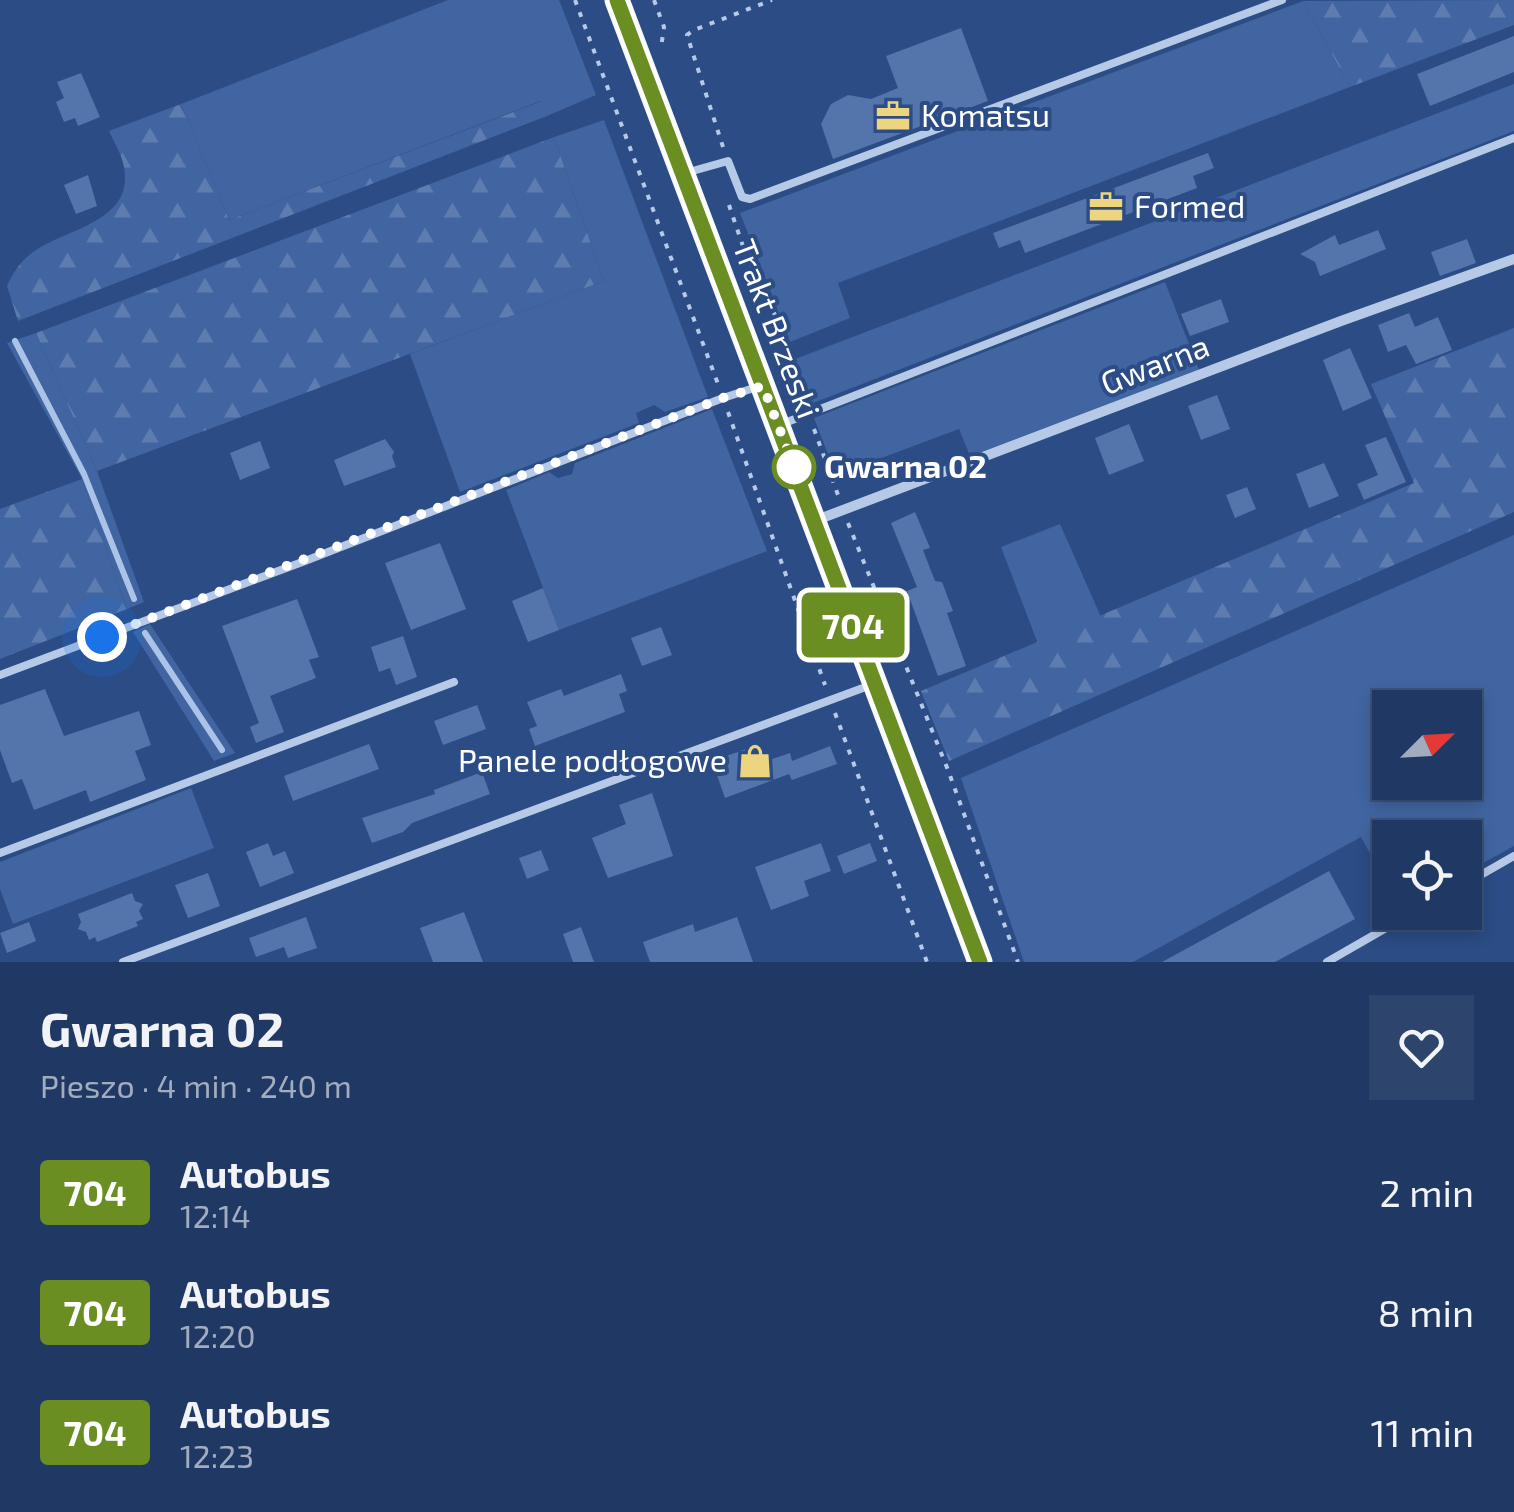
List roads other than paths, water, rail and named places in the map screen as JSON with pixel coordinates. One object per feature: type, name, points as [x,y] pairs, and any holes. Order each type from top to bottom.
[{"type":"main road","name":"Trakt Brzeski","points":[[617,0],[980,962]]},
{"type":"street","name":"Gwarna","points":[[814,521],[1514,259]]},
{"type":"lane","points":[[683,174],[728,161],[742,196],[750,199],[1282,0]]},
{"type":"lane","points":[[778,426],[1514,138]]},
{"type":"lane","points":[[0,675],[763,386]]},
{"type":"lane","points":[[0,853],[454,682]]},
{"type":"lane","points":[[123,962],[875,684]]},
{"type":"lane","points":[[1482,874],[1514,856]]},
{"type":"lane","points":[[1327,962],[1383,930]]},
{"type":"waterway","points":[[15,341],[84,474],[134,599]]},
{"type":"waterway","points":[[145,633],[222,750]]},
{"type":"place","name":"Komatsu","points":[[893,116]]},
{"type":"place","name":"Formed","points":[[1106,207]]},
{"type":"place","name":"Gwarna 02","points":[[794,467]]},
{"type":"place","name":"Panele podłogowe","points":[[755,761]]}]
